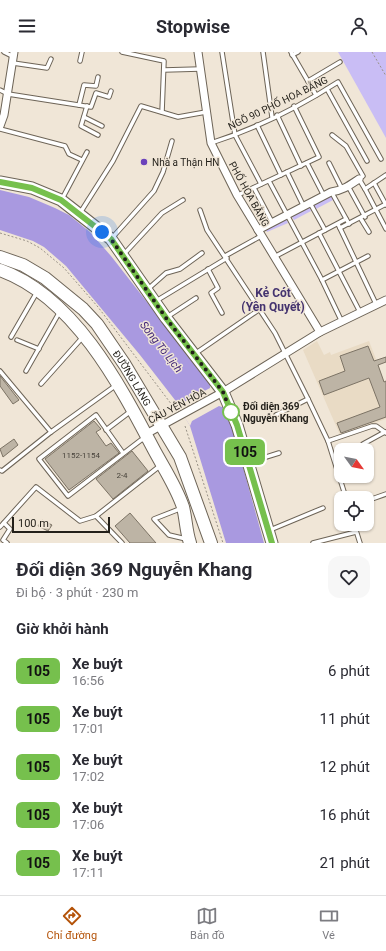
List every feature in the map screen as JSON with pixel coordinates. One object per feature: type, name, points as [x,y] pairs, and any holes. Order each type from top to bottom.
[{"type":"main road","points":[[0,182],[32,188],[61,200],[111,239],[166,318],[195,354],[237,425],[267,531],[272,543]]},
{"type":"main road","name":"ĐƯỜNG LÁNG","points":[[0,257],[34,270],[56,287],[83,309],[115,349],[162,425],[185,469],[211,543]]},
{"type":"main road","name":"ĐƯỜNG LÁNG","points":[[0,270],[17,277],[61,310],[84,335],[101,359],[118,384],[162,464],[183,508],[189,541]]},
{"type":"main road","points":[[101,359],[115,349]]},
{"type":"street","name":"PHỐ HOA BẰNG","points":[[198,52],[211,143],[237,195],[273,257],[320,332]]},
{"type":"street","points":[[0,126],[4,115],[8,94],[13,57]]},
{"type":"street","points":[[259,233],[272,222],[331,192],[345,188],[359,179]]},
{"type":"street","name":"CẦU YÊN HÒA","points":[[147,437],[162,425],[220,394],[320,332],[341,320],[386,300]]},
{"type":"lane","points":[[4,52],[13,57],[47,68],[51,59]]},
{"type":"lane","points":[[80,61],[82,52]]},
{"type":"lane","points":[[122,52],[142,54],[164,62],[162,112]]},
{"type":"lane","points":[[222,52],[235,135],[261,184]]},
{"type":"lane","points":[[263,52],[272,117]]},
{"type":"lane","points":[[298,52],[292,54],[316,95]]},
{"type":"lane","points":[[308,81],[340,62]]},
{"type":"lane","points":[[164,70],[200,69]]},
{"type":"lane","points":[[79,105],[84,85],[96,86],[98,77]]},
{"type":"lane","name":"NGÕ 90 PHỐ HOA BẰNG","points":[[211,143],[235,135],[257,125],[338,82],[381,159]]},
{"type":"lane","points":[[327,89],[368,161]]},
{"type":"lane","points":[[0,90],[8,94],[91,107],[96,93],[109,97],[111,91]]},
{"type":"lane","points":[[87,106],[81,126],[98,135]]},
{"type":"lane","points":[[80,214],[113,161],[139,107],[143,106],[178,117],[206,112]]},
{"type":"lane","points":[[237,195],[281,176],[319,157],[294,106]]},
{"type":"lane","points":[[277,115],[301,166]]},
{"type":"lane","points":[[84,117],[102,126]]},
{"type":"lane","points":[[82,124],[93,130]]},
{"type":"lane","points":[[257,125],[281,176]]},
{"type":"lane","points":[[0,129],[65,146],[69,154],[82,160]]},
{"type":"lane","points":[[332,135],[346,146],[363,176],[359,179],[386,229]]},
{"type":"lane","points":[[111,239],[154,191],[163,172],[172,141]]},
{"type":"lane","points":[[61,200],[87,152]]},
{"type":"lane","points":[[307,163],[324,196]]},
{"type":"lane","points":[[329,163],[363,218],[368,232]]},
{"type":"lane","points":[[287,172],[325,230]]},
{"type":"lane","points":[[365,189],[386,175]]},
{"type":"lane","points":[[269,181],[302,241],[341,320]]},
{"type":"lane","points":[[340,228],[363,218],[386,205],[374,183]]},
{"type":"lane","points":[[254,188],[272,222]]},
{"type":"lane","points":[[331,192],[349,224]]},
{"type":"lane","points":[[123,255],[162,213],[183,200]]},
{"type":"lane","points":[[200,210],[207,230],[260,309],[285,354],[328,441],[344,491]]},
{"type":"lane","points":[[273,257],[346,219]]},
{"type":"lane","points":[[338,224],[376,304]]},
{"type":"lane","points":[[156,302],[226,257],[259,233]]},
{"type":"lane","points":[[319,233],[360,312]]},
{"type":"lane","points":[[147,289],[166,273],[180,269],[202,253]]},
{"type":"lane","points":[[322,280],[368,256]]},
{"type":"lane","points":[[208,269],[218,288],[211,293],[222,313]]},
{"type":"lane","points":[[11,337],[37,291]]},
{"type":"lane","points":[[166,318],[196,298]]},
{"type":"lane","points":[[195,354],[260,309]]},
{"type":"lane","points":[[26,371],[61,310]]},
{"type":"lane","points":[[40,384],[84,335]]},
{"type":"lane","points":[[17,340],[39,349]]},
{"type":"lane","points":[[0,371],[51,432]]},
{"type":"lane","points":[[0,470],[2,471],[51,432],[118,384]]},
{"type":"lane","points":[[276,415],[308,399]]},
{"type":"lane","points":[[106,430],[133,410]]},
{"type":"lane","points":[[123,454],[96,415],[39,459],[68,496],[147,437]]},
{"type":"lane","points":[[328,441],[372,426],[376,426],[386,433],[365,443]]},
{"type":"lane","points":[[248,463],[279,453]]},
{"type":"lane","points":[[0,527],[36,487],[80,520],[96,516],[162,464]]},
{"type":"lane","points":[[374,498],[386,494]]},
{"type":"lane","points":[[183,508],[154,519],[168,535],[189,541]]},
{"type":"lane","points":[[267,531],[323,508]]},
{"type":"lane","points":[[96,516],[122,543]]},
{"type":"lane","points":[[4,522],[10,529],[3,540],[7,543]]},
{"type":"lane","points":[[313,543],[356,532],[360,543]]},
{"type":"path","points":[[372,52],[386,76]]},
{"type":"path","points":[[185,426],[222,543]]},
{"type":"shaded area","points":[[338,52],[386,52],[386,138]]},
{"type":"shaded area","points":[[330,193],[333,200],[316,209],[313,203]]},
{"type":"shaded area","points":[[308,205],[311,211],[294,220],[290,214]]},
{"type":"shaded area","points":[[285,217],[288,223],[267,232],[265,228]]},
{"type":"shaded area","points":[[317,341],[324,355],[330,352],[331,355],[369,341],[386,385],[386,419],[340,435],[303,350]]},
{"type":"water","name":"Sông Tô Lịch","points":[[0,190],[29,197],[55,208],[69,215],[90,232],[111,256],[208,380],[230,420],[264,543],[226,543],[190,426],[175,400],[140,355],[66,266],[44,247],[33,241],[0,230]]},
{"type":"pier","points":[[210,384],[225,408],[219,406],[192,421],[190,426],[176,403],[182,403],[210,388]]},
{"type":"building","points":[[368,346],[374,361],[386,357],[386,362],[378,365],[384,382],[386,381],[386,417],[341,433],[337,423],[380,407],[369,378],[324,395],[319,381],[345,371],[340,356]]},
{"type":"building","points":[[0,376],[19,400],[13,404],[0,386]]},
{"type":"building","points":[[94,421],[101,429],[96,432],[106,446],[111,443],[119,453],[69,490],[45,459]]},
{"type":"building","points":[[14,439],[18,445],[3,457],[0,449]]},
{"type":"building","points":[[132,451],[148,471],[113,499],[96,479]]},
{"type":"building","points":[[130,513],[156,543],[130,543],[115,526]]},
{"type":"building","points":[[42,520],[52,525],[48,531],[38,526]]},
{"type":"bus line","name":"105","points":[[0,182],[32,188],[61,200],[111,239],[138,275],[166,318],[223,392],[237,425],[267,531],[272,543]]},
{"type":"place","name":"Nhà a Thận HN","points":[[144,162]]},
{"type":"place","name":"Đối diện 369 Nguyễn Khang","points":[[231,412]]},
{"type":"district","name":"Kẻ Cót (Yên Quyết)","points":[[273,300]]},
{"type":"route","points":[[102,232],[111,239],[138,275],[166,318],[223,392],[231,412]]}]
